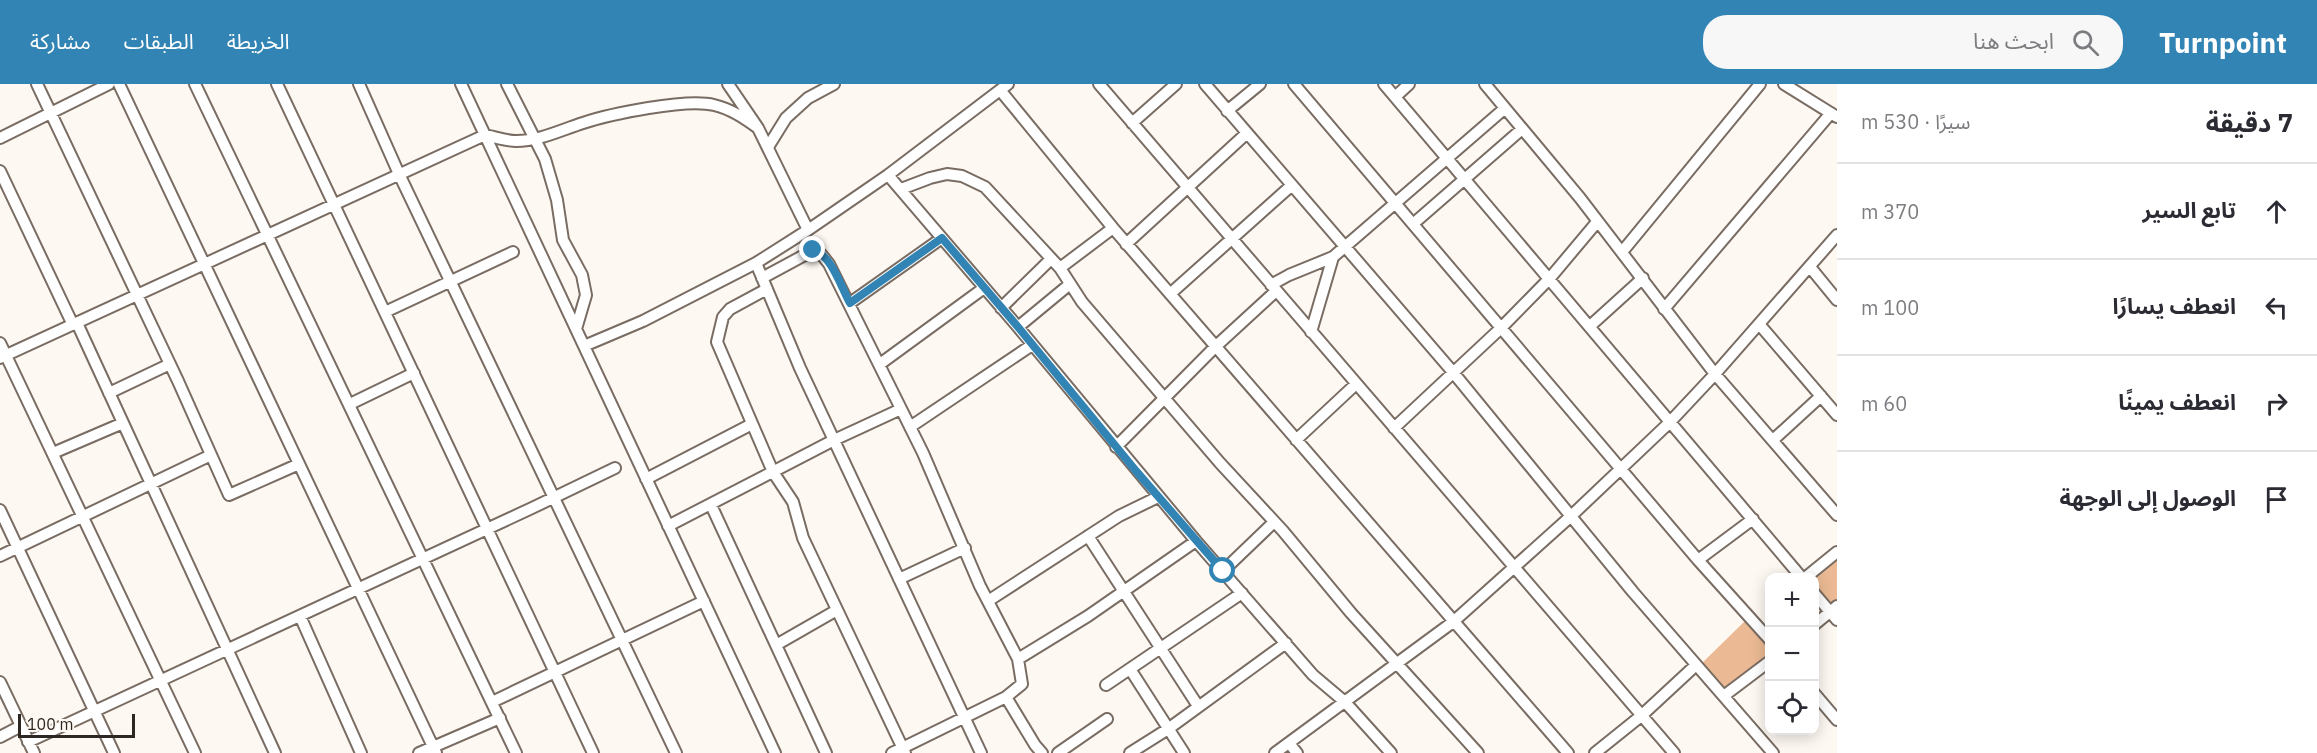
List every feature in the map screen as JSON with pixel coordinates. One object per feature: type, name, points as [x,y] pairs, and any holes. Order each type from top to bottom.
[{"type":"street","points":[[37,84],[170,364],[229,495],[299,464]]},
{"type":"street","points":[[0,138],[109,84]]},
{"type":"street","points":[[119,84],[434,750]]},
{"type":"street","points":[[195,84],[516,753]]},
{"type":"street","points":[[277,84],[593,753]]},
{"type":"street","points":[[359,84],[399,174],[676,753]]},
{"type":"street","points":[[461,84],[775,753]]},
{"type":"street","points":[[507,84],[545,159],[557,200],[563,240],[582,275],[586,295],[576,329]]},
{"type":"street","points":[[728,84],[758,128],[808,230]]},
{"type":"street","points":[[768,147],[786,118],[808,99],[834,84]]},
{"type":"street","points":[[1099,84],[1674,753]]},
{"type":"street","points":[[1132,123],[1176,84]]},
{"type":"street","points":[[1205,84],[1452,371],[1570,517],[1773,753]]},
{"type":"street","points":[[1227,111],[1260,84]]},
{"type":"street","points":[[1294,84],[1620,469],[1765,634]]},
{"type":"street","points":[[1384,84],[1550,278],[1669,423],[1800,573]]},
{"type":"street","points":[[1395,97],[1409,84]]},
{"type":"street","points":[[1485,84],[1580,198],[1715,374],[1837,515]]},
{"type":"street","points":[[1622,252],[1760,84]]},
{"type":"street","points":[[1664,309],[1834,115],[1784,84]]},
{"type":"street","points":[[584,346],[643,321],[756,263],[888,175],[1004,87],[1126,244],[1568,753]]},
{"type":"street","points":[[3,357],[485,135],[514,141],[536,139],[585,122],[668,106],[711,104],[735,112],[758,128]]},
{"type":"street","points":[[1116,447],[1274,288],[1289,275],[1333,257],[1504,109]]},
{"type":"street","points":[[1413,224],[1522,129]]},
{"type":"street","points":[[1126,244],[1247,133]]},
{"type":"street","points":[[0,171],[110,393],[275,753]]},
{"type":"street","points":[[901,189],[948,174],[975,181],[985,187],[1060,268],[1107,332],[1220,463],[1274,522],[1351,613],[1478,753]]},
{"type":"street","points":[[888,175],[1196,541],[1313,675],[1345,702],[1391,753]]},
{"type":"street","points":[[1170,294],[1292,185]]},
{"type":"street","points":[[1394,428],[1452,371],[1501,328],[1550,278],[1597,222]]},
{"type":"street","points":[[1060,268],[1113,228]]},
{"type":"street","points":[[1275,753],[1453,621],[1570,517],[1669,423],[1837,235]]},
{"type":"street","points":[[850,303],[942,238]]},
{"type":"street","points":[[762,278],[810,252],[815,251],[829,264],[880,364],[988,602],[1018,659],[1022,684],[1006,698],[900,751],[803,538],[794,502],[773,472],[717,342],[723,317],[730,309],[767,289]]},
{"type":"street","points":[[385,312],[513,252]]},
{"type":"street","points":[[1311,332],[1333,257]]},
{"type":"street","points":[[1001,308],[1051,259]]},
{"type":"street","points":[[756,263],[800,368],[981,753]]},
{"type":"street","points":[[1810,267],[1837,300]]},
{"type":"street","points":[[1590,326],[1643,278]]},
{"type":"street","points":[[1018,327],[1070,284]]},
{"type":"street","points":[[880,364],[984,288]]},
{"type":"street","points":[[1759,324],[1837,415]]},
{"type":"street","points":[[0,343],[3,357],[53,453],[195,753]]},
{"type":"street","points":[[910,427],[1032,345]]},
{"type":"street","points":[[110,393],[170,364]]},
{"type":"street","points":[[350,404],[414,373]]},
{"type":"street","points":[[1296,440],[1356,384]]},
{"type":"street","points":[[1773,440],[1821,396]]},
{"type":"street","points":[[668,526],[901,409]]},
{"type":"street","points":[[53,453],[123,423]]},
{"type":"street","points":[[646,479],[752,424]]},
{"type":"street","points":[[0,556],[211,455]]},
{"type":"street","points":[[28,742],[615,468]]},
{"type":"street","points":[[988,602],[1119,516],[1158,497]]},
{"type":"street","points":[[711,505],[826,753]]},
{"type":"street","points":[[0,510],[114,753]]},
{"type":"street","points":[[1698,560],[1753,519]]},
{"type":"street","points":[[1223,571],[1274,522]]},
{"type":"street","points":[[1088,536],[1198,706]]},
{"type":"street","points":[[1018,659],[1079,622],[1196,541]]},
{"type":"street","points":[[899,579],[965,548]]},
{"type":"street","points":[[1810,573],[1837,552]]},
{"type":"street","points":[[1106,685],[1242,593]]},
{"type":"street","points":[[1819,597],[1835,613],[1819,623]]},
{"type":"street","points":[[492,702],[704,601]]},
{"type":"street","points":[[776,645],[837,610]]},
{"type":"street","points":[[300,616],[361,753]]},
{"type":"street","points":[[1130,753],[1168,729],[1286,643]]},
{"type":"street","points":[[1595,753],[1641,716],[1695,665]]},
{"type":"street","points":[[1725,695],[1765,665]]},
{"type":"street","points":[[1130,669],[1184,753]]},
{"type":"street","points":[[0,682],[34,753]]},
{"type":"street","points":[[1006,698],[1042,753]]},
{"type":"street","points":[[1819,698],[1837,720]]},
{"type":"street","points":[[419,753],[434,750],[500,718]]},
{"type":"street","points":[[1058,753],[1107,719]]},
{"type":"street","points":[[0,737],[21,726]]},
{"type":"street","points":[[1289,743],[1297,753]]},
{"type":"shaded area","points":[[1837,558],[1837,601],[1831,606],[1819,592],[1819,574]]},
{"type":"shaded area","points":[[1746,620],[1765,641],[1765,660],[1725,691],[1700,665]]},
{"type":"route","points":[[813,250],[821,254],[829,264],[850,303],[942,238],[1136,471],[1223,571]]}]
